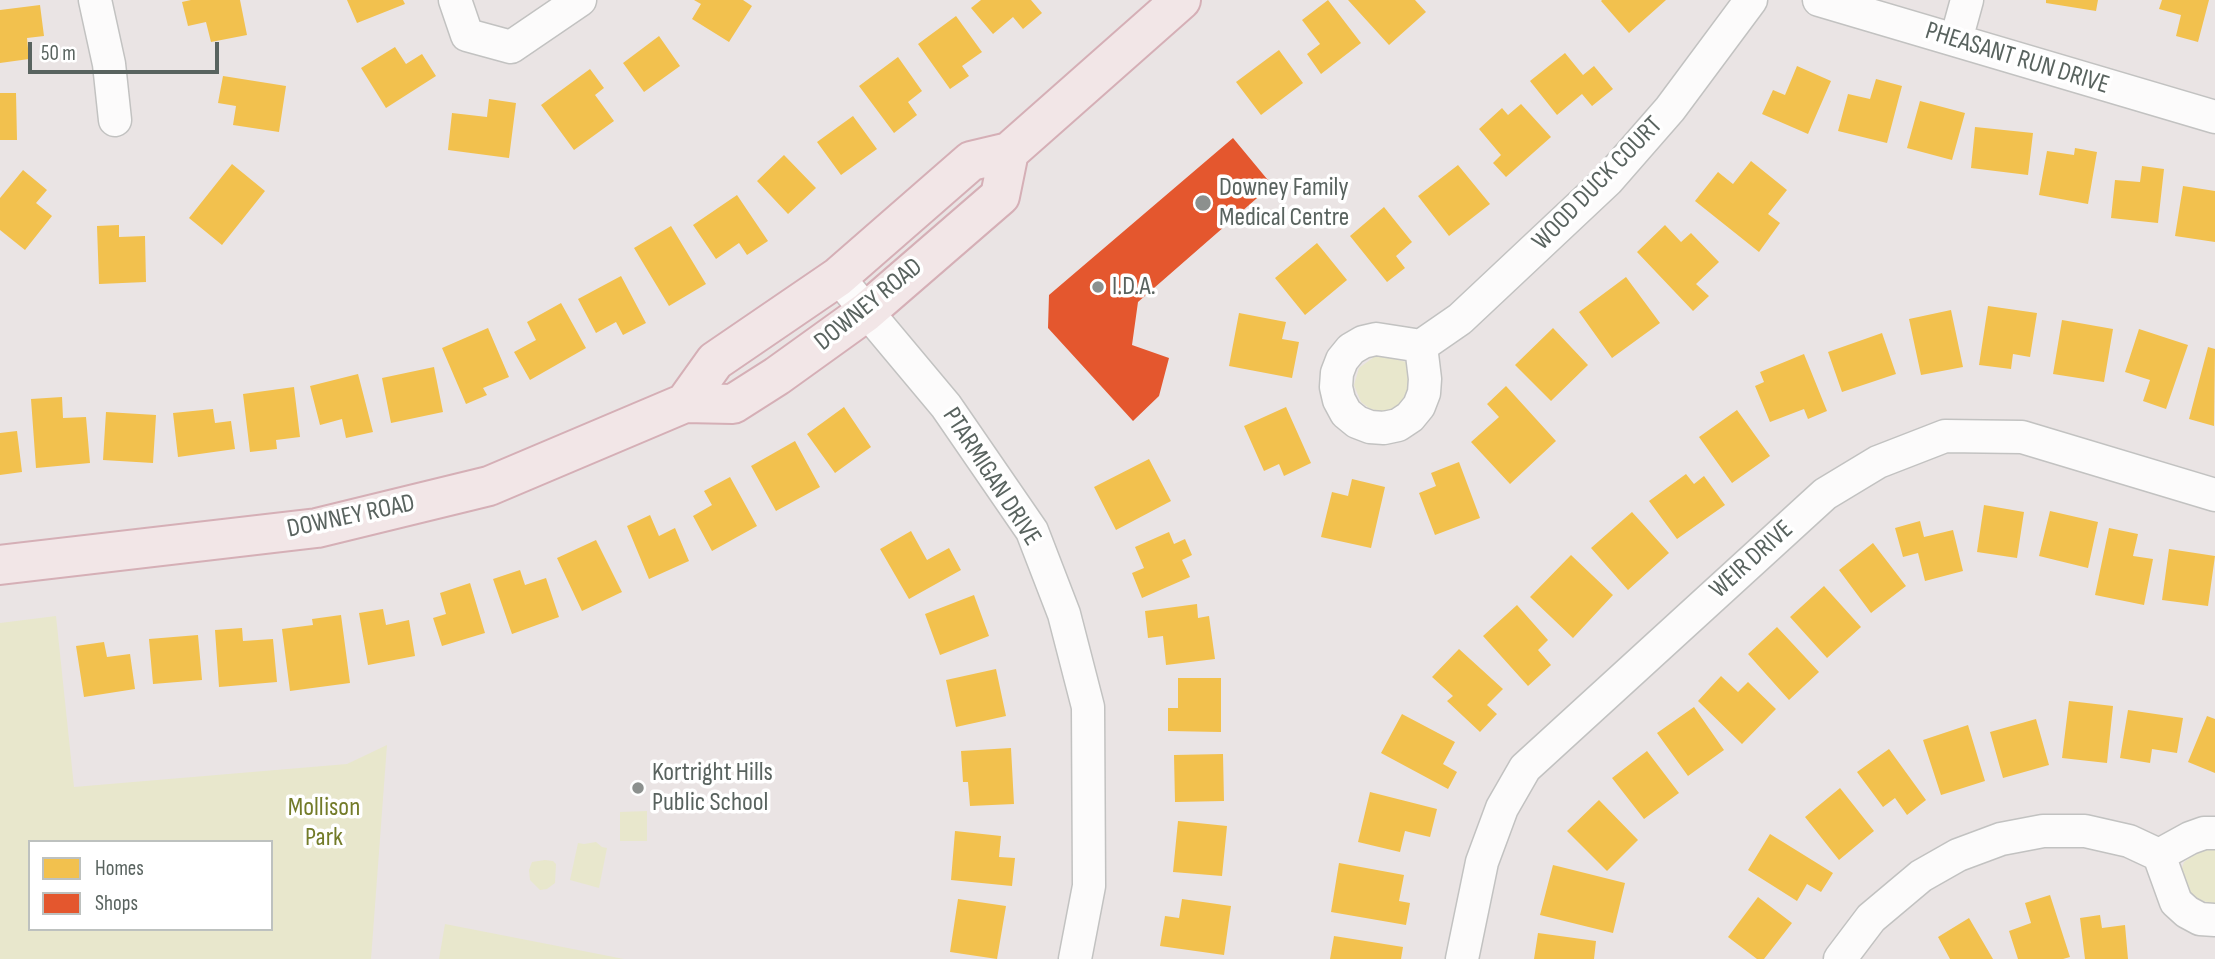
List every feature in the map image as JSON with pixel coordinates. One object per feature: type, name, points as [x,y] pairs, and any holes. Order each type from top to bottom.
[{"type":"main road","name":"DOWNEY ROAD","points":[[685,403],[715,361],[838,277],[971,160],[1009,152],[1181,0]]},
{"type":"main road","name":"DOWNEY ROAD","points":[[0,565],[331,524],[489,486],[685,403],[733,404],[866,312],[1000,196],[1009,152]]},
{"type":"street","points":[[96,0],[109,64],[116,120]]},
{"type":"street","points":[[455,0],[467,36],[511,47],[580,0]]},
{"type":"street","name":"WOOD DUCK COURT","points":[[1422,346],[1460,319],[1608,180],[1670,109],[1751,0]]},
{"type":"street","name":"PHEASANT RUN DRIVE","points":[[1819,0],[2215,117]]},
{"type":"street","points":[[1956,40],[1966,0]]},
{"type":"street","name":"PTARMIGAN DRIVE","points":[[838,277],[946,406],[1032,531],[1064,614],[1088,707],[1089,886],[1075,959]]},
{"type":"street","name":"WEIR DRIVE","points":[[1461,959],[1482,862],[1502,808],[1525,768],[1825,494],[1878,462],[1945,436],[2022,437],[2215,495]]},
{"type":"street","points":[[1840,959],[1871,918],[1904,889],[1939,865],[1990,842],[2023,834],[2085,831],[2129,841],[2159,855],[2176,902],[2200,919],[2215,920]]},
{"type":"street","points":[[2159,855],[2190,838],[2204,833],[2215,833]]},
{"type":"green space","points":[[1383,356],[1406,362],[1409,385],[1408,393],[1400,405],[1386,411],[1377,411],[1361,402],[1354,385],[1359,368],[1374,357]]},
{"type":"green space","name":"Mollison Park","points":[[56,616],[74,787],[347,764],[387,745],[371,959],[0,959],[0,623]]},
{"type":"green space","points":[[647,811],[647,841],[620,841],[620,812]]},
{"type":"green space","points":[[596,842],[607,848],[599,888],[570,880],[578,843]]},
{"type":"green space","points":[[2208,848],[2215,849],[2215,904],[2195,898],[2189,891],[2182,868],[2184,862]]},
{"type":"green space","points":[[545,860],[556,864],[555,883],[540,890],[530,880],[529,870],[532,862]]},
{"type":"green space","points":[[445,924],[624,959],[439,959]]},
{"type":"building: Homes","points":[[240,0],[247,35],[211,42],[206,22],[188,26],[182,2]]},
{"type":"building: Homes","points":[[347,0],[403,0],[405,4],[357,23]]},
{"type":"building: Homes","points":[[694,0],[743,0],[752,6],[729,42],[692,19],[701,4]]},
{"type":"building: Homes","points":[[981,0],[1031,0],[1042,13],[1023,29],[1013,17],[993,34],[971,8]]},
{"type":"building: Homes","points":[[1328,0],[1361,43],[1321,74],[1307,54],[1320,44],[1302,20]]},
{"type":"building: Homes","points":[[1348,0],[1415,0],[1426,12],[1389,45]]},
{"type":"building: Homes","points":[[1602,0],[1666,0],[1629,33]]},
{"type":"building: Homes","points":[[2046,0],[2098,0],[2096,11],[2046,3]]},
{"type":"building: Homes","points":[[2162,0],[2209,0],[2198,42],[2176,36],[2181,15],[2159,9]]},
{"type":"building: Homes","points":[[40,5],[44,36],[27,38],[29,59],[0,63],[0,10]]},
{"type":"building: Homes","points":[[956,16],[982,52],[962,66],[969,76],[950,89],[918,44]]},
{"type":"building: Homes","points":[[659,36],[680,66],[644,92],[623,63]]},
{"type":"building: Homes","points":[[395,47],[406,64],[422,54],[436,76],[386,108],[361,68]]},
{"type":"building: Homes","points":[[1279,50],[1303,83],[1261,115],[1236,82]]},
{"type":"building: Homes","points":[[1565,53],[1583,75],[1594,66],[1613,89],[1592,106],[1582,94],[1557,115],[1530,81]]},
{"type":"building: Homes","points":[[898,57],[922,91],[908,102],[917,115],[894,133],[859,86]]},
{"type":"building: Homes","points":[[1797,66],[1831,81],[1808,134],[1762,114],[1773,90],[1785,95]]},
{"type":"building: Homes","points":[[590,69],[604,88],[595,95],[614,121],[574,150],[541,105]]},
{"type":"building: Homes","points":[[223,76],[286,86],[279,132],[233,125],[236,106],[218,103]]},
{"type":"building: Homes","points":[[1876,79],[1902,86],[1887,143],[1838,131],[1848,94],[1870,99]]},
{"type":"building: Homes","points":[[0,93],[16,93],[17,140],[0,140]]},
{"type":"building: Homes","points":[[489,99],[516,103],[509,158],[448,150],[452,113],[487,117]]},
{"type":"building: Homes","points":[[1920,101],[1965,113],[1952,160],[1907,148]]},
{"type":"building: Homes","points":[[1521,104],[1551,137],[1506,177],[1493,163],[1501,155],[1479,129],[1502,108],[1508,115]]},
{"type":"building: Homes","points":[[853,116],[877,149],[841,175],[817,142]]},
{"type":"building: Homes","points":[[1975,127],[2033,133],[2028,175],[1971,168]]},
{"type":"building: Homes","points":[[2075,148],[2097,152],[2088,204],[2039,195],[2047,151],[2074,155]]},
{"type":"building: Homes","points":[[784,155],[816,188],[788,214],[757,181]]},
{"type":"building: Homes","points":[[1751,161],[1787,190],[1768,214],[1780,223],[1759,252],[1695,201],[1718,172],[1733,184]]},
{"type":"building: Homes","points":[[232,164],[265,191],[222,245],[189,218]]},
{"type":"building: Homes","points":[[1458,165],[1490,204],[1449,236],[1418,196]]},
{"type":"building: Homes","points":[[2142,166],[2164,169],[2158,223],[2111,218],[2115,180],[2140,182]]},
{"type":"building: Homes","points":[[23,170],[47,190],[36,203],[52,216],[25,250],[0,230],[0,198]]},
{"type":"building: Homes","points":[[2183,186],[2215,191],[2215,242],[2175,236]]},
{"type":"building: Homes","points":[[737,195],[768,241],[747,255],[739,243],[716,259],[693,225]]},
{"type":"building: Homes","points":[[1384,207],[1412,242],[1396,256],[1405,268],[1387,282],[1350,236]]},
{"type":"building: Homes","points":[[119,225],[119,237],[145,236],[146,282],[99,284],[97,226]]},
{"type":"building: Homes","points":[[1665,225],[1681,242],[1691,233],[1719,262],[1696,284],[1709,296],[1693,311],[1637,252]]},
{"type":"building: Homes","points":[[671,226],[706,284],[669,306],[634,248]]},
{"type":"building: Homes","points":[[1317,243],[1347,280],[1305,315],[1275,278]]},
{"type":"building: Homes","points":[[621,276],[646,323],[623,335],[616,322],[596,333],[578,299]]},
{"type":"building: Homes","points":[[1626,277],[1660,323],[1612,358],[1579,312]]},
{"type":"building: Homes","points":[[561,303],[586,348],[530,380],[514,352],[536,340],[527,322]]},
{"type":"building: Homes","points":[[1988,306],[2037,313],[2030,357],[2013,354],[2011,369],[1979,365]]},
{"type":"building: Homes","points":[[1951,310],[1963,367],[1921,375],[1909,319]]},
{"type":"building: Homes","points":[[1239,313],[1286,322],[1282,339],[1299,342],[1292,378],[1229,366]]},
{"type":"building: Homes","points":[[2062,320],[2113,329],[2104,382],[2053,374]]},
{"type":"building: Homes","points":[[488,328],[509,377],[483,388],[487,395],[466,404],[442,348]]},
{"type":"building: Homes","points":[[1553,328],[1588,365],[1551,401],[1515,365]]},
{"type":"building: Homes","points":[[2139,329],[2188,345],[2166,409],[2143,401],[2150,380],[2125,372]]},
{"type":"building: Homes","points":[[1882,333],[1896,374],[1842,392],[1828,352]]},
{"type":"building: Homes","points":[[2208,347],[2215,349],[2214,426],[2189,419]]},
{"type":"building: Homes","points":[[1804,354],[1827,411],[1808,419],[1804,409],[1770,422],[1755,386],[1764,382],[1760,372]]},
{"type":"building: Homes","points":[[434,367],[443,412],[391,423],[382,378]]},
{"type":"building: Homes","points":[[358,374],[373,432],[346,438],[342,419],[320,425],[310,386]]},
{"type":"building: Homes","points":[[1506,386],[1556,441],[1510,484],[1471,442],[1499,417],[1487,404]]},
{"type":"building: Homes","points":[[294,387],[300,437],[276,440],[277,449],[250,452],[243,394]]},
{"type":"building: Homes","points":[[62,397],[63,418],[86,417],[90,463],[36,468],[31,399]]},
{"type":"building: Homes","points":[[844,407],[871,447],[835,473],[807,434]]},
{"type":"building: Homes","points":[[1286,407],[1311,463],[1284,476],[1279,464],[1264,471],[1244,426]]},
{"type":"building: Homes","points":[[213,409],[215,423],[231,421],[235,449],[178,457],[173,413]]},
{"type":"building: Homes","points":[[1737,410],[1770,456],[1732,483],[1699,437]]},
{"type":"building: Homes","points":[[106,412],[156,415],[153,463],[103,460]]},
{"type":"building: Homes","points":[[17,431],[22,472],[0,475],[0,433]]},
{"type":"building: Homes","points":[[795,441],[820,487],[776,511],[751,466]]},
{"type":"building: Homes","points":[[1149,459],[1171,501],[1116,530],[1094,487]]},
{"type":"building: Homes","points":[[1459,462],[1480,518],[1435,535],[1419,493],[1436,486],[1431,473]]},
{"type":"building: Homes","points":[[1686,474],[1694,484],[1704,476],[1725,505],[1677,539],[1649,501]]},
{"type":"building: Homes","points":[[730,477],[757,526],[712,551],[693,516],[712,505],[704,491]]},
{"type":"building: Homes","points":[[1352,479],[1385,487],[1371,548],[1321,537],[1332,492],[1348,496]]},
{"type":"building: Homes","points":[[1984,505],[2024,512],[2017,558],[1977,552]]},
{"type":"building: Homes","points":[[2050,511],[2098,522],[2088,568],[2039,556]]},
{"type":"building: Homes","points":[[1632,512],[1669,553],[1628,590],[1591,548]]},
{"type":"building: Homes","points":[[650,515],[659,536],[675,528],[689,561],[649,579],[627,526]]},
{"type":"building: Homes","points":[[1920,521],[1924,537],[1953,530],[1963,571],[1925,581],[1918,553],[1903,557],[1895,528]]},
{"type":"building: Homes","points":[[2109,528],[2138,534],[2133,556],[2153,559],[2144,605],[2095,595]]},
{"type":"building: Homes","points":[[911,531],[927,560],[949,548],[961,570],[909,599],[880,549]]},
{"type":"building: Homes","points":[[1169,532],[1174,544],[1185,539],[1192,555],[1182,560],[1190,577],[1142,598],[1132,573],[1144,568],[1135,547]]},
{"type":"building: Homes","points":[[596,540],[622,592],[582,611],[557,558]]},
{"type":"building: Homes","points":[[1873,543],[1906,586],[1871,613],[1839,570]]},
{"type":"building: Homes","points":[[2169,549],[2215,556],[2208,606],[2162,600]]},
{"type":"building: Homes","points":[[1571,555],[1613,595],[1573,638],[1530,597]]},
{"type":"building: Homes","points":[[520,570],[525,585],[546,578],[559,617],[512,634],[493,579]]},
{"type":"building: Homes","points":[[470,583],[485,633],[442,646],[433,618],[446,614],[440,593]]},
{"type":"building: Homes","points":[[1824,586],[1861,627],[1827,658],[1790,617]]},
{"type":"building: Homes","points":[[974,595],[989,636],[940,655],[925,614]]},
{"type":"building: Homes","points":[[1197,604],[1198,618],[1209,616],[1215,659],[1166,665],[1163,636],[1148,638],[1145,611]]},
{"type":"building: Homes","points":[[1517,605],[1548,640],[1538,650],[1551,665],[1528,686],[1483,636]]},
{"type":"building: Homes","points":[[383,609],[386,625],[409,620],[415,656],[368,665],[359,613]]},
{"type":"building: Homes","points":[[341,615],[350,683],[290,691],[282,629],[313,625],[312,619]]},
{"type":"building: Homes","points":[[1777,627],[1819,672],[1789,700],[1748,654]]},
{"type":"building: Homes","points":[[242,628],[243,641],[273,639],[277,682],[219,687],[215,630]]},
{"type":"building: Homes","points":[[198,635],[202,680],[153,684],[149,639]]},
{"type":"building: Homes","points":[[104,642],[107,657],[130,654],[135,689],[84,697],[76,646]]},
{"type":"building: Homes","points":[[1459,649],[1503,689],[1487,705],[1497,714],[1480,732],[1447,701],[1453,696],[1432,677]]},
{"type":"building: Homes","points":[[996,669],[1006,716],[956,727],[946,680]]},
{"type":"building: Homes","points":[[1721,676],[1738,692],[1748,682],[1776,709],[1742,744],[1698,701]]},
{"type":"building: Homes","points":[[1178,678],[1221,678],[1221,732],[1168,731],[1168,708],[1178,708]]},
{"type":"building: Homes","points":[[2069,701],[2113,706],[2107,763],[2062,758]]},
{"type":"building: Homes","points":[[1694,707],[1724,750],[1688,776],[1657,733]]},
{"type":"building: Homes","points":[[2128,710],[2183,718],[2177,753],[2152,749],[2150,763],[2120,758]]},
{"type":"building: Homes","points":[[1402,714],[1455,742],[1443,764],[1457,772],[1448,789],[1381,753]]},
{"type":"building: Homes","points":[[2207,716],[2215,719],[2215,773],[2188,762]]},
{"type":"building: Homes","points":[[2036,719],[2049,765],[2003,778],[1990,732]]},
{"type":"building: Homes","points":[[1968,725],[1985,781],[1941,795],[1923,740]]},
{"type":"building: Homes","points":[[1011,748],[1014,804],[970,806],[968,782],[963,782],[961,751]]},
{"type":"building: Homes","points":[[1889,749],[1926,800],[1907,815],[1895,798],[1883,807],[1857,772]]},
{"type":"building: Homes","points":[[1647,751],[1679,793],[1644,819],[1612,778]]},
{"type":"building: Homes","points":[[1223,754],[1224,801],[1175,802],[1174,755]]},
{"type":"building: Homes","points":[[1840,788],[1874,831],[1839,860],[1805,817]]},
{"type":"building: Homes","points":[[1370,792],[1437,809],[1430,837],[1405,831],[1400,852],[1358,842]]},
{"type":"building: Homes","points":[[1599,800],[1638,840],[1607,871],[1567,831]]},
{"type":"building: Homes","points":[[1178,821],[1227,826],[1222,876],[1173,872]]},
{"type":"building: Homes","points":[[955,831],[1001,836],[999,857],[1015,858],[1012,886],[951,880]]},
{"type":"building: Homes","points":[[1770,834],[1833,873],[1821,892],[1807,884],[1797,901],[1748,870]]},
{"type":"building: Homes","points":[[1339,863],[1404,875],[1399,901],[1410,903],[1406,925],[1331,912]]},
{"type":"building: Homes","points":[[1553,865],[1625,883],[1613,933],[1540,915]]},
{"type":"building: Homes","points":[[2050,895],[2070,957],[2018,959],[2009,931],[2031,923],[2025,903]]},
{"type":"building: Homes","points":[[1758,897],[1792,923],[1764,959],[1757,959],[1728,937]]},
{"type":"building: Homes","points":[[958,899],[1006,906],[997,959],[950,952]]},
{"type":"building: Homes","points":[[1182,899],[1231,906],[1224,955],[1160,946],[1165,916],[1179,918]]},
{"type":"building: Homes","points":[[2100,915],[2102,928],[2125,925],[2128,959],[2085,959],[2080,918]]},
{"type":"building: Homes","points":[[1969,918],[1993,959],[1950,959],[1938,937]]},
{"type":"building: Homes","points":[[1538,933],[1596,941],[1594,959],[1534,959]]},
{"type":"building: Homes","points":[[1334,936],[1403,947],[1401,959],[1330,959]]},
{"type":"building: Shops","points":[[1233,138],[1272,185],[1138,302],[1132,345],[1169,358],[1159,396],[1133,421],[1048,328],[1049,295]]},
{"type":"place","name":"Downey Family Medical Centre","points":[[1203,203]]},
{"type":"place","name":"I.D.A.","points":[[1098,287]]},
{"type":"place","name":"Kortright Hills Public School","points":[[638,788]]}]
